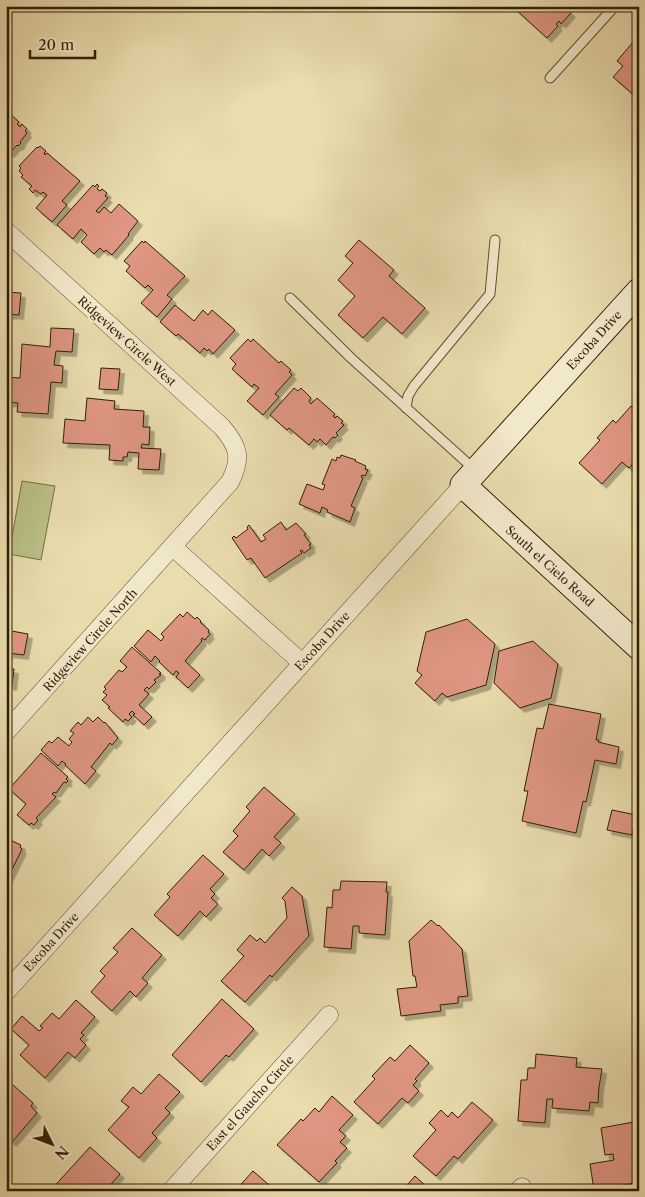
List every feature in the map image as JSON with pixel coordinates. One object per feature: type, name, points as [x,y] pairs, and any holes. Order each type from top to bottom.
[{"type":"street","name":"Ridgeview Circle West","points":[[6,232],[222,427],[234,442],[237,457]]},
{"type":"street","name":"Escoba Drive","points":[[6,992],[639,291]]},
{"type":"street","name":"Ridgeview Circle North","points":[[6,732],[230,482],[236,471],[237,457]]},
{"type":"street","name":"South el Cielo Road","points":[[470,478],[639,647]]},
{"type":"street","points":[[173,547],[302,663]]},
{"type":"street","name":"East el Gaucho Circle","points":[[171,1191],[329,1015]]},
{"type":"lane","points":[[550,78],[615,6]]},
{"type":"lane","points":[[406,408],[408,396],[414,386],[490,294],[495,240]]},
{"type":"lane","points":[[290,298],[406,408],[470,478]]},
{"type":"green space","points":[[22,481],[55,486],[41,560],[9,554]]},
{"type":"building","points":[[516,6],[568,6],[566,8],[571,13],[561,24],[559,21],[556,24],[558,26],[547,38],[514,8]]},
{"type":"building","points":[[633,42],[639,47],[639,94],[636,97],[613,77],[623,66],[617,61]]},
{"type":"building","points":[[6,110],[19,122],[17,124],[20,127],[22,124],[27,129],[25,131],[27,133],[21,143],[10,153],[6,150]]},
{"type":"building","points":[[40,146],[46,151],[45,155],[47,153],[80,181],[62,201],[67,205],[52,222],[36,208],[47,195],[35,190],[33,193],[29,189],[32,186],[21,177],[23,175],[19,171],[21,168],[19,166]]},
{"type":"building","points":[[97,184],[99,186],[97,189],[100,191],[102,189],[107,193],[105,196],[108,198],[96,211],[99,213],[104,207],[111,213],[119,204],[138,221],[112,255],[100,248],[94,254],[81,242],[87,235],[81,229],[73,239],[57,225],[93,185],[95,187]]},
{"type":"building","points":[[359,240],[394,270],[389,276],[425,308],[402,334],[383,317],[363,338],[338,315],[355,296],[338,280],[353,263],[345,256]]},
{"type":"building","points":[[142,241],[144,243],[145,241],[185,276],[167,295],[172,299],[157,317],[141,303],[153,290],[148,285],[145,288],[126,271],[130,266],[124,261]]},
{"type":"building","points":[[6,292],[21,293],[19,315],[6,314]]},
{"type":"building","points":[[175,305],[194,321],[203,310],[208,315],[212,310],[235,330],[213,354],[209,349],[207,351],[204,348],[200,353],[178,334],[176,336],[160,322]]},
{"type":"building","points":[[51,328],[74,329],[72,352],[56,351],[54,365],[63,366],[62,383],[51,382],[48,414],[17,412],[18,403],[6,402],[6,377],[20,378],[22,344],[50,347]]},
{"type":"building","points":[[248,339],[251,342],[253,339],[279,363],[281,361],[291,370],[289,372],[292,375],[275,394],[279,397],[263,415],[247,401],[259,388],[254,384],[252,387],[232,369],[236,364],[230,358]]},
{"type":"building","points":[[101,368],[120,369],[118,390],[99,389]]},
{"type":"building","points":[[294,388],[298,391],[301,388],[311,398],[309,401],[311,404],[317,398],[335,414],[333,416],[335,418],[337,416],[343,421],[341,423],[344,425],[336,433],[338,435],[335,438],[333,437],[326,445],[320,439],[317,442],[314,439],[309,445],[289,428],[287,430],[270,415]]},
{"type":"building","points":[[87,398],[115,401],[114,409],[144,411],[143,427],[150,427],[149,445],[142,444],[141,448],[161,449],[159,470],[138,469],[139,453],[128,452],[127,457],[123,457],[123,461],[109,460],[110,445],[63,443],[65,419],[85,421]]},
{"type":"building","points":[[631,406],[639,413],[639,439],[637,441],[639,443],[633,449],[639,454],[639,457],[629,468],[622,462],[602,484],[579,463],[600,440],[597,438],[613,420],[616,423]]},
{"type":"building","points":[[341,455],[356,460],[366,466],[365,469],[368,470],[365,476],[362,475],[361,477],[363,478],[351,506],[355,508],[350,522],[327,512],[328,510],[322,507],[320,513],[299,504],[307,484],[323,490],[325,485],[322,484],[332,459],[336,461],[337,457],[340,458]]},
{"type":"building","points":[[281,522],[286,530],[296,523],[306,534],[304,535],[311,544],[309,545],[311,548],[304,553],[302,550],[300,551],[302,553],[265,578],[251,558],[247,560],[232,538],[234,536],[236,538],[248,529],[249,525],[261,542],[266,539],[263,535]]},
{"type":"building","points":[[187,612],[195,619],[197,617],[209,630],[210,634],[205,640],[202,638],[202,641],[185,661],[200,675],[188,688],[176,677],[179,673],[176,671],[173,675],[155,656],[151,662],[134,646],[148,630],[161,641],[164,637],[161,634],[180,614],[183,617]]},
{"type":"building","points":[[467,619],[495,644],[486,685],[447,697],[442,693],[435,701],[415,683],[422,675],[417,671],[426,632]]},
{"type":"building","points":[[6,630],[28,634],[24,655],[8,653],[6,664]]},
{"type":"building","points":[[533,641],[558,664],[551,698],[520,708],[494,683],[499,651]]},
{"type":"building","points":[[132,647],[161,673],[149,689],[147,687],[144,690],[149,694],[139,705],[152,717],[144,725],[133,715],[135,714],[132,711],[129,714],[132,717],[128,721],[125,719],[123,722],[102,700],[107,695],[103,692],[106,689],[104,687],[119,670],[122,672],[127,667],[120,661]]},
{"type":"building","points":[[6,668],[14,669],[12,686],[6,685]]},
{"type":"building","points":[[549,704],[601,714],[596,740],[619,747],[616,764],[595,760],[586,802],[583,801],[576,833],[522,821],[528,791],[524,791],[537,728],[543,729]]},
{"type":"building","points":[[88,717],[93,722],[98,717],[105,722],[118,738],[112,745],[110,743],[91,767],[96,771],[85,784],[66,764],[62,761],[58,766],[41,750],[49,741],[52,743],[58,737],[69,746],[72,742],[69,739],[74,733],[70,731],[78,722],[81,725]]},
{"type":"building","points":[[41,753],[68,777],[66,779],[68,781],[64,782],[56,793],[52,794],[56,797],[36,818],[38,820],[34,825],[31,823],[29,825],[17,815],[26,804],[9,789]]},
{"type":"building","points":[[264,787],[295,814],[274,837],[281,843],[269,856],[262,849],[244,870],[223,852],[238,836],[233,831],[250,811],[246,807]]},
{"type":"building","points":[[612,810],[636,815],[632,835],[607,830]]},
{"type":"building","points":[[7,836],[11,838],[10,840],[21,845],[22,849],[6,882]]},
{"type":"building","points":[[203,855],[224,874],[210,889],[215,894],[211,898],[218,904],[206,917],[200,911],[178,936],[154,915],[170,897],[167,894]]},
{"type":"building","points":[[341,881],[387,882],[385,935],[359,933],[359,926],[353,926],[351,949],[324,947],[327,907],[332,908],[333,890],[340,890]]},
{"type":"building","points":[[292,887],[302,896],[309,936],[272,977],[270,975],[245,1002],[221,981],[244,956],[237,950],[250,935],[257,941],[260,938],[265,943],[287,918],[285,901],[282,898]]},
{"type":"building","points":[[431,920],[439,925],[462,949],[468,996],[458,997],[458,1003],[440,1005],[441,1011],[401,1016],[397,989],[417,987],[415,976],[413,976],[409,941]]},
{"type":"building","points":[[132,928],[162,955],[142,978],[148,983],[136,997],[130,991],[112,1011],[91,992],[105,976],[100,971],[118,952],[113,948]]},
{"type":"building","points":[[222,999],[254,1029],[229,1057],[226,1055],[201,1082],[172,1055]]},
{"type":"building","points":[[76,1000],[95,1017],[81,1033],[84,1035],[80,1039],[86,1045],[75,1058],[68,1052],[45,1078],[20,1055],[29,1045],[11,1029],[22,1016],[39,1031],[43,1028],[40,1026],[52,1013],[59,1019]]},
{"type":"building","points":[[410,1045],[429,1063],[415,1079],[417,1081],[413,1085],[419,1091],[408,1103],[402,1098],[378,1124],[354,1102],[375,1079],[372,1076],[390,1057],[395,1061]]},
{"type":"building","points":[[536,1054],[577,1058],[576,1067],[602,1069],[598,1103],[590,1102],[589,1111],[552,1108],[553,1099],[547,1099],[545,1123],[518,1121],[521,1080],[527,1080],[528,1068],[535,1068]]},
{"type":"building","points":[[159,1074],[180,1092],[165,1108],[170,1113],[152,1133],[157,1138],[139,1158],[108,1130],[129,1107],[121,1101],[133,1087],[141,1094]]},
{"type":"building","points":[[12,1084],[33,1103],[31,1106],[37,1113],[12,1142],[8,1139],[6,1141],[6,1090]]},
{"type":"building","points":[[332,1096],[353,1115],[339,1130],[346,1136],[340,1142],[347,1148],[335,1161],[337,1163],[319,1182],[277,1145],[301,1119],[303,1121],[315,1108],[319,1112]]},
{"type":"building","points":[[472,1102],[493,1120],[458,1159],[454,1156],[436,1176],[413,1156],[436,1130],[429,1123],[441,1110],[448,1117],[452,1112],[458,1118]]},
{"type":"building","points":[[639,1121],[639,1176],[634,1177],[635,1183],[594,1190],[590,1164],[614,1160],[613,1154],[605,1155],[601,1128]]},
{"type":"building","points":[[90,1147],[120,1174],[105,1191],[50,1191]]},
{"type":"building","points":[[253,1171],[276,1191],[235,1191]]},
{"type":"building","points":[[415,1176],[431,1191],[402,1191]]}]
